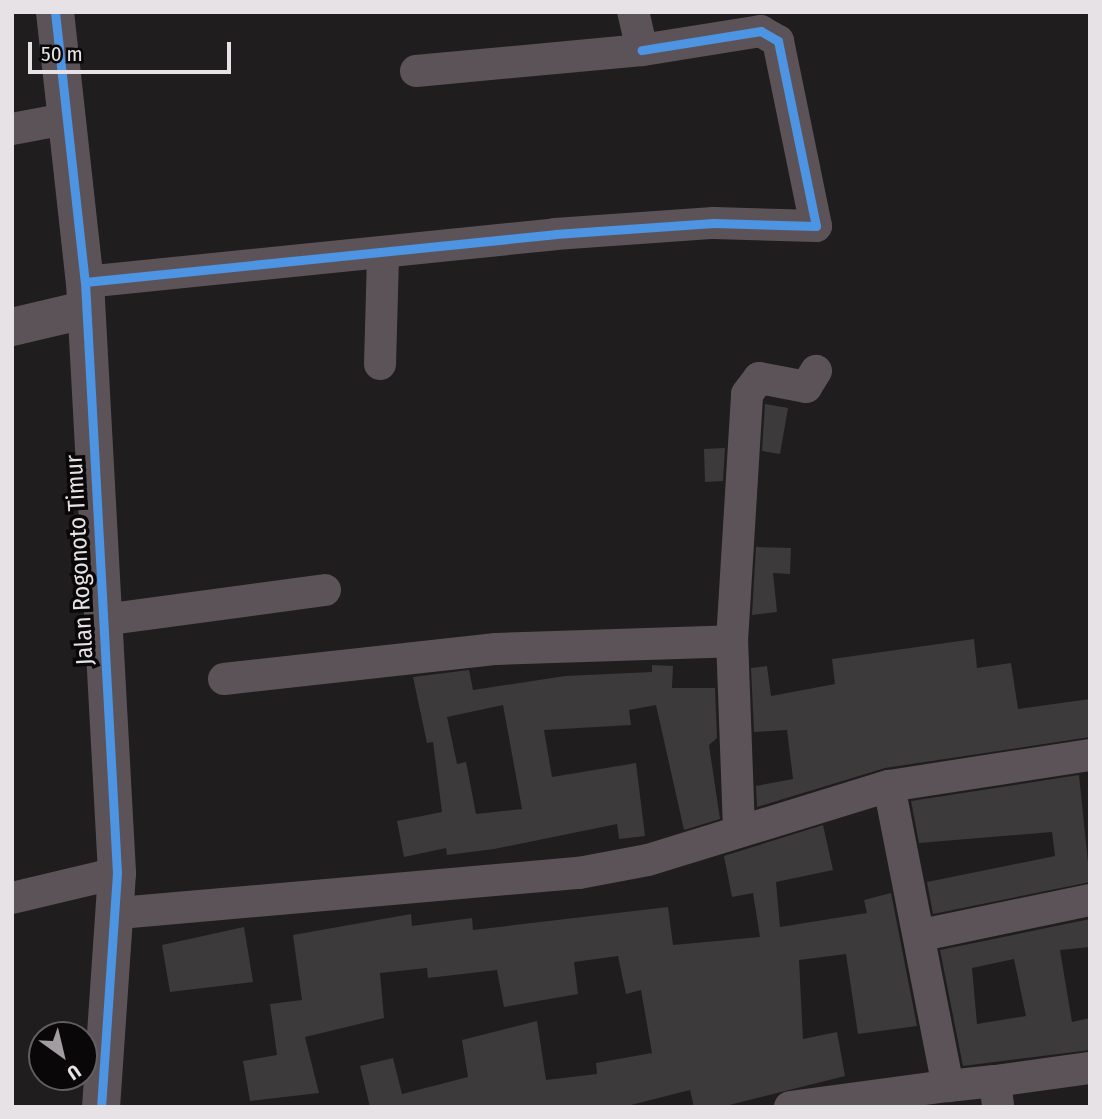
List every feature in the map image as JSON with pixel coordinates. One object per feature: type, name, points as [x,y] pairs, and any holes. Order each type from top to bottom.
[{"type":"street","name":"Jalan Rogonoto Timur","points":[[55,12],[84,296],[117,873],[118,913],[101,1107]]},
{"type":"street","points":[[633,12],[642,50]]},
{"type":"street","points":[[12,327],[84,296],[383,255],[714,223],[816,226],[778,41],[761,31],[642,50],[416,71]]},
{"type":"street","points":[[12,129],[65,119]]},
{"type":"street","points":[[380,364],[383,255]]},
{"type":"street","points":[[739,829],[732,641],[750,384],[759,378],[806,387],[816,372]]},
{"type":"street","points":[[103,620],[325,590]]},
{"type":"street","points":[[224,679],[496,649],[732,641]]},
{"type":"street","points":[[118,913],[579,873],[648,860],[739,829],[889,786],[1090,755]]},
{"type":"street","points":[[889,786],[922,935],[948,1086]]},
{"type":"street","points":[[12,898],[117,873]]},
{"type":"street","points":[[922,935],[1090,900]]},
{"type":"street","points":[[790,1107],[948,1086],[997,1094],[1090,1068]]},
{"type":"building","points":[[765,404],[788,408],[780,454],[762,451]]},
{"type":"building","points":[[725,448],[723,481],[705,482],[704,449]]},
{"type":"building","points":[[756,547],[791,548],[790,574],[773,573],[777,612],[752,615]]},
{"type":"building","points":[[974,639],[977,668],[1011,663],[1018,709],[1090,699],[1090,737],[885,768],[757,807],[756,786],[793,779],[787,730],[754,732],[751,668],[767,666],[771,696],[835,684],[832,659]]},
{"type":"building","points":[[652,665],[673,666],[672,688],[715,688],[717,738],[709,745],[720,819],[684,830],[656,705],[629,710],[631,725],[544,730],[552,777],[636,763],[645,836],[619,839],[617,824],[494,849],[447,855],[446,848],[404,857],[397,821],[442,812],[433,742],[427,743],[413,677],[469,670],[473,690],[565,676],[652,672]],"holes":[[[503,705],[522,809],[476,814],[466,762],[457,764],[447,717]]]},
{"type":"building","points":[[1079,775],[1090,882],[933,914],[927,882],[1055,856],[1052,832],[919,843],[911,801]]},
{"type":"building","points":[[823,825],[833,870],[776,882],[780,927],[867,913],[864,900],[891,893],[917,1026],[858,1034],[846,954],[799,960],[803,1039],[837,1032],[845,1076],[721,1107],[694,1107],[690,1090],[623,1107],[370,1107],[360,1066],[393,1058],[402,1094],[468,1077],[462,1040],[537,1021],[546,1080],[597,1074],[596,1063],[652,1053],[641,990],[626,994],[618,956],[574,962],[578,994],[504,1007],[497,970],[428,978],[427,968],[380,973],[384,1018],[305,1037],[319,1093],[250,1101],[243,1061],[277,1055],[270,1004],[302,1000],[293,935],[411,914],[412,926],[472,918],[473,930],[668,907],[673,945],[760,937],[753,893],[732,897],[724,856]]},
{"type":"building","points":[[1090,919],[1090,947],[1060,950],[1072,1022],[1090,1018],[1090,1050],[963,1066],[940,950]],"holes":[[[1014,959],[1026,1016],[977,1024],[972,968]]]},
{"type":"building","points":[[244,927],[253,982],[170,992],[162,945]]},
{"type":"cycle path","points":[[55,12],[85,282],[117,873],[101,1107]]},
{"type":"cycle path","points":[[85,282],[555,234],[714,223],[816,226],[778,41],[761,31],[642,50]]}]
